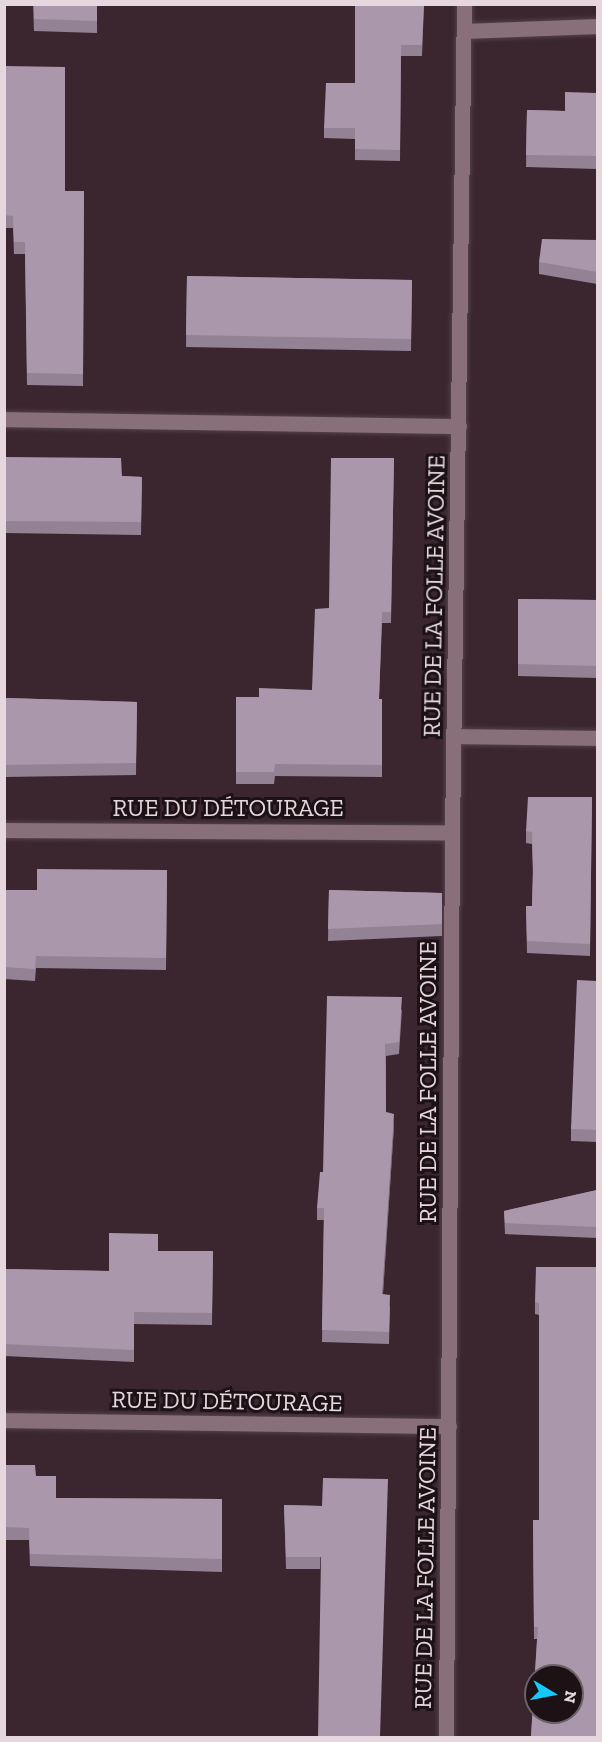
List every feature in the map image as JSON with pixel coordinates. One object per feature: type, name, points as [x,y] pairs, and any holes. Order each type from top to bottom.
[{"type":"street","name":"RUE DE LA FOLLE AVOINE","points":[[446,1737],[452,832],[464,4]]},
{"type":"street","points":[[464,31],[597,26]]},
{"type":"street","name":"RUE DE LA FOLLE AVOINE","points":[[4,419],[459,426]]},
{"type":"street","points":[[455,736],[597,738]]},
{"type":"street","name":"RUE DU DÉTOURAGE","points":[[4,830],[452,832]]},
{"type":"street","name":"RUE DU DÉTOURAGE","points":[[4,1420],[449,1426]]},
{"type":"building","points":[[34,4],[97,4],[97,21],[34,19]]},
{"type":"building","points":[[355,4],[424,4],[422,45],[401,45],[400,150],[355,149],[355,128],[324,128],[326,83],[355,83]]},
{"type":"building","points":[[5,66],[65,67],[65,191],[84,191],[83,374],[27,373],[25,242],[14,242],[13,216],[4,215]]},
{"type":"building","points":[[565,92],[597,93],[597,156],[526,155],[527,110],[565,111]]},
{"type":"building","points":[[542,239],[597,240],[597,272],[539,262]]},
{"type":"building","points":[[187,276],[412,280],[411,339],[186,335]]},
{"type":"building","points":[[4,457],[121,458],[122,476],[142,477],[141,522],[4,521]]},
{"type":"building","points":[[331,458],[394,458],[391,612],[382,612],[379,699],[382,699],[382,765],[275,764],[274,772],[236,772],[236,697],[259,697],[259,688],[312,690],[315,609],[329,608]]},
{"type":"building","points":[[518,599],[597,600],[597,666],[518,664]]},
{"type":"building","points":[[4,680],[6,680],[6,698],[137,702],[136,763],[4,765]]},
{"type":"building","points":[[528,797],[592,797],[590,944],[527,941],[526,906],[532,906],[533,868],[532,832],[526,831]]},
{"type":"building","points":[[37,869],[167,870],[166,958],[36,956],[35,969],[4,967],[4,890],[37,890]]},
{"type":"building","points":[[329,890],[442,893],[442,924],[328,929]]},
{"type":"building","points":[[577,980],[597,981],[597,1130],[571,1129]]},
{"type":"building","points":[[327,996],[402,997],[399,1042],[385,1044],[386,1112],[394,1114],[382,1294],[390,1295],[389,1332],[322,1330],[324,1208],[317,1208],[320,1172],[323,1172]]},
{"type":"building","points":[[597,1190],[597,1227],[505,1223],[504,1211]]},
{"type":"building","points":[[109,1233],[158,1234],[158,1251],[213,1251],[212,1313],[134,1312],[134,1350],[4,1344],[4,1269],[109,1271]]},
{"type":"building","points":[[536,1267],[597,1267],[597,1736],[531,1736],[532,1724],[584,1724],[584,1664],[536,1664],[538,1627],[534,1627],[533,1520],[539,1520],[539,1303],[535,1302]]},
{"type":"building","points":[[4,1465],[35,1465],[36,1476],[56,1476],[56,1498],[222,1499],[222,1559],[30,1554],[29,1528],[4,1527]]},
{"type":"building","points":[[323,1478],[388,1479],[380,1737],[318,1737],[321,1557],[286,1557],[284,1505],[322,1506]]}]
